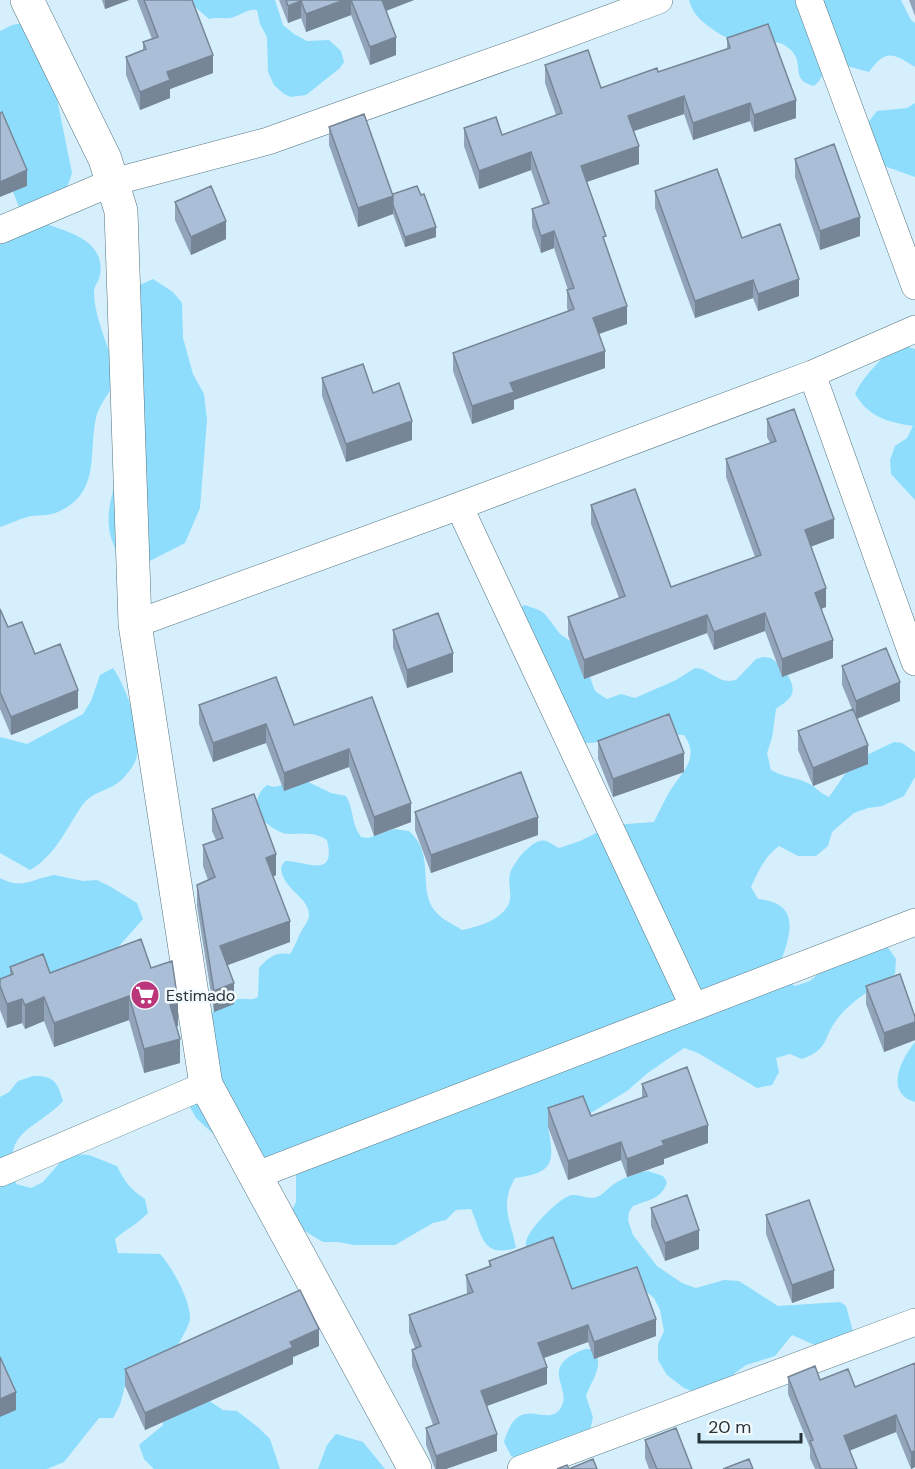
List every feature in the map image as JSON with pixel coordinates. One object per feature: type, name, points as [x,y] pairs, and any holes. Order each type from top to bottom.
[{"type":"street","points":[[27,0],[105,159],[121,211],[135,624],[206,1085],[415,1469]]},
{"type":"street","points":[[0,230],[113,182],[268,141],[659,0]]},
{"type":"street","points":[[809,0],[915,286]]},
{"type":"street","points":[[135,624],[812,374],[915,329]]},
{"type":"street","points":[[812,374],[915,662]]},
{"type":"street","points":[[459,506],[694,1007]]},
{"type":"street","points":[[257,1175],[915,922]]},
{"type":"street","points":[[0,1173],[206,1085]]},
{"type":"street","points":[[521,1469],[915,1322]]},
{"type":"shaded area","points":[[191,0],[275,0],[283,25],[307,41],[329,40],[341,51],[344,62],[340,68],[306,95],[291,97],[274,85],[268,72],[267,37],[260,24],[257,10],[250,10],[233,17],[209,19],[193,5]]},
{"type":"shaded area","points":[[689,0],[901,0],[911,20],[915,23],[915,67],[895,56],[890,56],[880,60],[869,72],[847,66],[826,68],[814,86],[801,79],[796,57],[784,45],[723,36],[699,18]]},
{"type":"shaded area","points":[[28,22],[55,89],[72,173],[60,198],[23,217],[0,159],[0,31],[12,25]]},
{"type":"shaded area","points":[[915,103],[915,177],[887,167],[869,154],[863,129],[877,111],[907,108]]},
{"type":"shaded area","points":[[40,222],[82,238],[97,253],[100,275],[94,290],[95,301],[115,369],[134,285],[153,279],[173,292],[182,303],[183,338],[193,374],[204,394],[207,420],[200,508],[185,543],[144,564],[117,551],[110,534],[109,508],[116,483],[113,386],[97,414],[91,469],[82,493],[72,504],[58,512],[27,517],[0,527],[0,241]]},
{"type":"shaded area","points":[[905,346],[915,349],[915,500],[891,474],[890,460],[895,446],[907,438],[913,426],[879,417],[866,408],[855,394],[867,375],[891,348]]},
{"type":"shaded area","points":[[525,605],[545,614],[560,634],[579,647],[595,691],[607,699],[621,694],[635,698],[676,680],[695,668],[702,669],[722,680],[736,680],[756,659],[771,658],[787,675],[793,691],[790,698],[776,709],[772,738],[767,753],[771,770],[808,783],[829,797],[854,761],[894,742],[902,743],[915,752],[915,777],[904,796],[882,806],[854,813],[832,832],[828,846],[816,856],[798,856],[779,846],[766,859],[751,887],[758,899],[782,907],[787,914],[790,923],[789,933],[779,966],[784,979],[795,986],[810,981],[821,971],[887,946],[896,959],[895,974],[844,1011],[817,1051],[802,1059],[790,1054],[776,1058],[779,1072],[772,1085],[757,1088],[698,1053],[684,1048],[649,1072],[627,1091],[589,1114],[548,1127],[551,1149],[549,1164],[538,1173],[515,1178],[510,1188],[507,1205],[516,1248],[496,1250],[489,1247],[484,1242],[471,1209],[456,1210],[446,1220],[433,1223],[395,1245],[323,1242],[298,1227],[290,1214],[296,1202],[296,1173],[233,1152],[196,1118],[182,1092],[188,1076],[189,1060],[205,1016],[235,1000],[258,997],[259,968],[273,956],[290,954],[308,919],[308,908],[286,882],[281,867],[285,861],[317,866],[327,860],[329,853],[327,840],[323,837],[286,834],[272,828],[257,816],[257,803],[261,792],[267,785],[274,787],[304,780],[331,793],[346,796],[361,837],[368,838],[394,829],[409,831],[422,850],[430,902],[440,916],[462,930],[487,923],[503,912],[510,899],[509,878],[512,869],[524,852],[535,843],[546,841],[559,848],[613,825],[654,822],[674,784],[688,765],[691,751],[684,735],[579,742],[518,608]]},
{"type":"shaded area","points":[[113,668],[128,698],[135,722],[138,745],[135,762],[119,782],[85,802],[53,850],[30,870],[0,853],[0,737],[27,744],[83,714],[91,701],[100,675]]},
{"type":"shaded area","points":[[54,875],[83,881],[97,880],[137,903],[143,919],[105,962],[82,982],[0,982],[0,878],[21,883]]},
{"type":"shaded area","points":[[915,1042],[915,1102],[906,1098],[900,1091],[898,1075],[905,1057]]},
{"type":"shaded area","points":[[33,1076],[46,1077],[54,1081],[63,1101],[16,1142],[12,1166],[16,1184],[31,1188],[43,1182],[62,1160],[75,1154],[89,1155],[117,1166],[128,1185],[145,1199],[148,1213],[115,1239],[118,1253],[160,1254],[175,1276],[187,1303],[189,1323],[171,1358],[199,1394],[223,1410],[237,1411],[270,1439],[280,1469],[154,1469],[144,1459],[139,1445],[163,1425],[163,1410],[125,1386],[120,1405],[113,1418],[99,1418],[64,1462],[47,1469],[0,1469],[0,1097],[9,1092],[18,1081]]},
{"type":"shaded area","points":[[648,1171],[663,1176],[667,1182],[665,1188],[654,1198],[633,1206],[628,1220],[633,1235],[657,1266],[682,1283],[696,1288],[724,1280],[739,1281],[778,1306],[840,1302],[846,1306],[854,1335],[826,1350],[792,1335],[775,1356],[746,1365],[734,1374],[731,1380],[697,1393],[684,1388],[667,1375],[658,1360],[658,1344],[664,1331],[660,1310],[654,1298],[642,1288],[575,1292],[526,1253],[529,1234],[546,1213],[561,1201],[572,1195],[595,1197],[623,1179]]},
{"type":"shaded area","points":[[585,1349],[593,1349],[598,1361],[596,1373],[586,1396],[593,1417],[590,1431],[524,1462],[511,1456],[504,1442],[510,1426],[524,1414],[547,1415],[554,1414],[560,1409],[563,1393],[559,1371],[562,1363],[570,1356]]},
{"type":"shaded area","points":[[336,1434],[363,1442],[385,1469],[318,1469],[327,1445]]},
{"type":"building","points":[[144,0],[192,0],[213,55],[167,72],[170,80],[140,92],[126,57],[146,49],[143,42],[158,37]]},
{"type":"building","points":[[286,0],[344,0],[306,14],[301,1],[288,6]]},
{"type":"building","points":[[351,0],[382,0],[396,37],[370,47]]},
{"type":"building","points":[[768,24],[796,100],[754,115],[750,103],[693,123],[684,96],[628,116],[639,146],[581,166],[606,236],[603,237],[627,306],[593,318],[605,351],[510,383],[514,392],[472,406],[453,353],[574,309],[567,290],[574,288],[554,231],[541,236],[532,209],[549,203],[531,152],[479,171],[464,128],[496,117],[502,135],[562,113],[545,65],[588,50],[601,88],[657,68],[658,72],[730,48],[727,38]]},
{"type":"building","points":[[2,112],[27,170],[0,182],[0,113]]},
{"type":"building","points":[[364,114],[393,196],[358,208],[329,127]]},
{"type":"building","points":[[834,144],[860,217],[820,231],[795,159]]},
{"type":"building","points":[[717,169],[742,238],[780,224],[799,279],[758,294],[753,280],[695,301],[655,191]]},
{"type":"building","points":[[211,186],[226,221],[191,237],[175,202]]},
{"type":"building","points":[[417,186],[421,195],[424,194],[436,227],[405,237],[393,205],[393,194]]},
{"type":"building","points":[[363,364],[373,393],[399,383],[412,421],[346,444],[322,378]]},
{"type":"building","points":[[794,409],[834,519],[805,530],[826,588],[815,593],[833,640],[782,659],[765,613],[714,632],[707,615],[584,660],[568,617],[625,596],[591,505],[635,489],[671,587],[761,555],[726,459],[776,441],[767,419]]},
{"type":"building","points":[[0,609],[8,627],[22,622],[35,654],[60,644],[78,690],[11,717],[0,692]]},
{"type":"building","points":[[438,613],[453,653],[407,670],[393,630]]},
{"type":"building","points":[[886,648],[900,682],[856,701],[842,666]]},
{"type":"building","points":[[276,677],[294,725],[372,697],[411,803],[374,817],[349,749],[284,773],[266,724],[213,743],[199,705]]},
{"type":"building","points":[[853,709],[868,745],[813,768],[798,731]]},
{"type":"building","points":[[669,714],[684,753],[613,779],[598,741]]},
{"type":"building","points":[[521,772],[538,817],[431,855],[415,812]]},
{"type":"building","points":[[254,794],[276,854],[266,858],[290,921],[220,946],[234,983],[214,991],[197,885],[215,877],[203,845],[223,838],[212,809]]},
{"type":"building","points":[[141,939],[151,968],[172,961],[178,1002],[170,1005],[180,1039],[144,1049],[129,996],[54,1023],[44,997],[25,1005],[22,999],[7,1004],[0,986],[0,979],[13,974],[10,967],[43,954],[50,973]]},
{"type":"building","points":[[900,974],[915,1022],[884,1033],[866,986]]},
{"type":"building","points":[[687,1067],[708,1125],[662,1141],[664,1145],[627,1159],[621,1142],[568,1161],[548,1108],[583,1096],[591,1116],[647,1096],[642,1084]]},
{"type":"building","points":[[687,1195],[699,1230],[665,1243],[651,1208]]},
{"type":"building","points":[[809,1200],[834,1270],[792,1285],[766,1215]]},
{"type":"building","points":[[553,1237],[572,1289],[637,1267],[656,1319],[594,1342],[588,1325],[538,1343],[547,1367],[481,1391],[497,1434],[436,1456],[426,1428],[439,1423],[412,1350],[421,1346],[409,1315],[473,1292],[466,1275],[491,1266],[489,1261]]},
{"type":"building","points":[[300,1290],[319,1329],[290,1342],[293,1347],[145,1413],[125,1369]]},
{"type":"building","points":[[0,1357],[16,1392],[0,1399]]},
{"type":"building","points":[[915,1363],[915,1451],[911,1452],[896,1415],[844,1436],[857,1469],[821,1469],[810,1441],[813,1440],[788,1377],[815,1366],[820,1380],[848,1369],[855,1387]]},
{"type":"building","points":[[676,1428],[692,1469],[657,1469],[645,1440]]},
{"type":"building","points":[[593,1459],[597,1469],[569,1469]]},
{"type":"building","points":[[749,1459],[753,1469],[723,1469]]},
{"type":"building","points":[[567,1465],[569,1469],[557,1469]]},
{"type":"place","name":"Estimado","points":[[145,995]]}]
